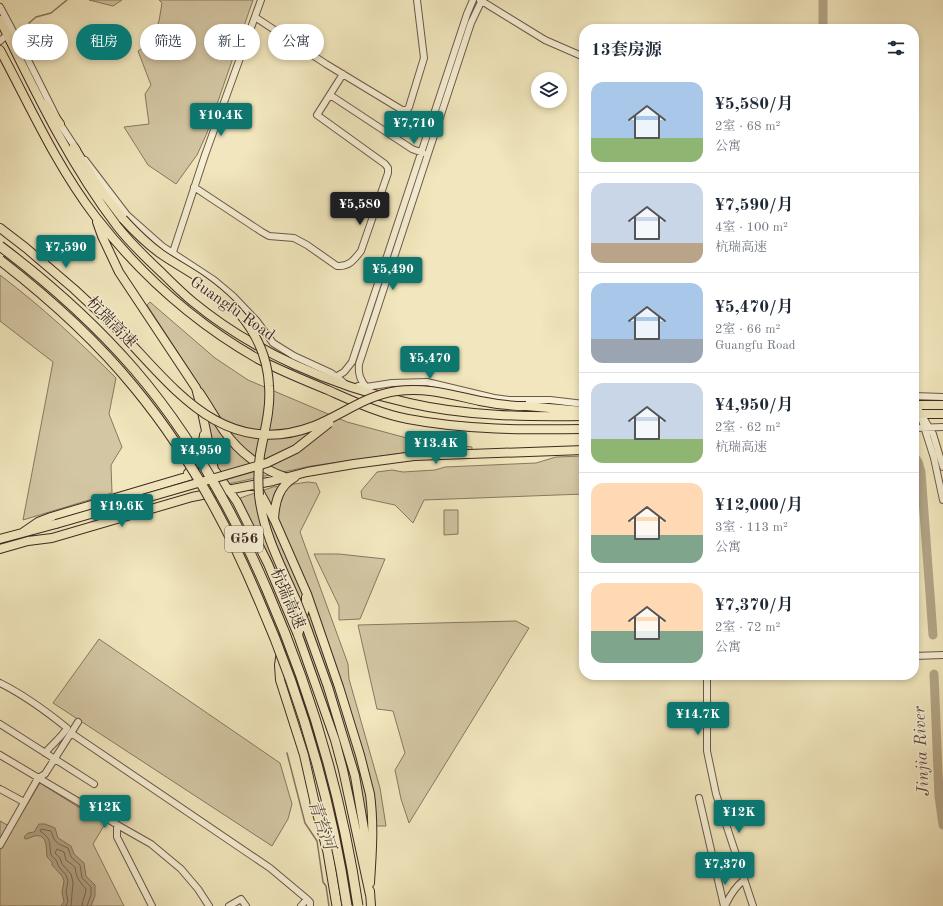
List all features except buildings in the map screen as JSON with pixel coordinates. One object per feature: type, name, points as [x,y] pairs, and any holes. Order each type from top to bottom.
[{"type":"highway","name":"杭瑞高速","points":[[0,246],[70,303],[100,332],[134,370],[160,400],[202,462],[230,511],[273,604],[293,654],[316,721],[341,812],[358,906]]},
{"type":"highway","name":"杭瑞高速","points":[[0,260],[36,288],[73,321],[105,353],[126,377],[155,412],[178,445],[220,516],[263,608],[297,699],[330,815],[347,906]]},
{"type":"highway","points":[[315,804],[327,847],[337,906]]},
{"type":"main road","name":"Guangfu Road","points":[[0,20],[54,128],[90,187],[117,226],[149,261],[193,302],[219,320],[263,348],[296,365],[333,378],[347,385],[410,404],[465,412],[532,416],[579,416]]},
{"type":"main road","name":"Guangfu Road","points":[[1,54],[61,165],[95,215],[141,268],[187,310],[213,330],[258,358],[293,376],[379,411],[407,419],[464,427],[494,429],[579,429]]},
{"type":"main road","points":[[37,96],[60,124]]},
{"type":"main road","points":[[74,147],[95,182],[123,219],[160,253],[206,283],[223,297],[246,320],[259,342],[266,364],[270,395],[268,416],[259,464],[259,495],[265,525],[305,623],[328,687],[355,776],[364,830],[371,906]]},
{"type":"main road","points":[[95,215],[102,236],[119,272],[224,430],[241,451],[275,474],[286,477]]},
{"type":"main road","points":[[0,228],[74,289],[117,329],[184,399],[208,417],[232,428],[260,434],[287,433],[313,426],[381,394],[412,389],[434,390],[489,403],[579,411]]},
{"type":"main road","points":[[196,388],[219,492],[250,558],[283,638],[312,724],[338,827],[352,906]]},
{"type":"main road","points":[[919,404],[943,405]]},
{"type":"main road","points":[[0,539],[267,463],[296,448],[342,412]]},
{"type":"main road","points":[[919,414],[943,414]]},
{"type":"main road","points":[[178,480],[188,473],[198,459],[202,448],[205,430]]},
{"type":"main road","points":[[0,549],[21,542],[57,537],[192,497],[354,464],[414,456],[579,450]]},
{"type":"main road","points":[[214,469],[237,502],[268,564],[298,635],[343,770],[370,895]]},
{"type":"main road","points":[[22,532],[38,522],[51,517],[214,469]]},
{"type":"main road","points":[[274,518],[278,495],[289,480],[302,474]]},
{"type":"main road","points":[[256,484],[274,518],[307,594],[346,709],[370,794],[372,820],[370,895]]},
{"type":"main road","points":[[298,635],[306,605],[307,594]]},
{"type":"main road","points":[[283,638],[279,665],[280,680],[304,755],[315,804]]},
{"type":"street","points":[[173,252],[194,187],[261,0]]},
{"type":"street","points":[[255,17],[343,74],[402,110],[406,110],[410,107],[424,58],[417,0]]},
{"type":"street","points":[[378,395],[366,387],[362,382],[359,364],[416,192],[424,154],[467,14],[473,0]]},
{"type":"street","points":[[0,7],[44,89],[60,124],[74,147],[97,174],[127,215],[152,238],[214,280],[233,296],[256,320],[274,343],[294,356],[331,373],[333,378],[344,372],[352,362],[409,190],[424,154],[481,0],[545,40],[579,55]]},
{"type":"street","points":[[0,42],[7,35]]},
{"type":"street","points":[[194,187],[269,236],[294,238],[307,245],[337,266],[348,265],[361,251],[388,173],[388,168],[385,164],[317,115],[343,74]]},
{"type":"street","points":[[330,95],[412,149],[424,154]]},
{"type":"street","points":[[409,190],[416,192]]},
{"type":"street","points":[[373,298],[380,301]]},
{"type":"street","points":[[347,385],[366,387],[392,383],[427,382],[494,398],[509,400],[550,400],[579,403]]},
{"type":"street","points":[[919,396],[943,397]]},
{"type":"street","points":[[919,417],[927,427],[943,468]]},
{"type":"street","points":[[927,427],[943,500]]},
{"type":"street","points":[[919,428],[943,427]]},
{"type":"street","points":[[919,656],[943,655]]},
{"type":"street","points":[[707,680],[707,752],[716,794],[753,906]]},
{"type":"street","points":[[0,683],[15,690],[67,728],[61,738],[52,744],[45,753]]},
{"type":"street","points":[[0,845],[38,778],[45,774],[78,722]]},
{"type":"street","points":[[0,724],[94,784]]},
{"type":"street","points":[[71,733],[270,868],[307,899],[310,902],[310,906]]},
{"type":"street","points":[[0,755],[151,844],[181,870],[198,889],[209,906]]},
{"type":"street","points":[[0,790],[24,802]]},
{"type":"street","points":[[700,798],[725,906]]},
{"type":"street","points":[[117,825],[117,837],[152,906]]},
{"type":"street","points":[[725,906],[729,896],[737,885],[744,880]]},
{"type":"street","points":[[229,906],[241,899],[246,906]]},
{"type":"street","points":[[301,906],[307,899]]},
{"type":"shaded area","points":[[89,0],[122,0],[113,6]]},
{"type":"shaded area","points":[[159,0],[253,0],[245,24],[204,24],[204,60],[232,60],[207,133],[197,155],[176,184],[148,165],[124,127],[149,124],[145,94],[151,85],[141,60],[196,60],[196,24],[158,24],[162,3]]},
{"type":"shaded area","points":[[0,275],[31,299],[116,378],[109,414],[122,447],[111,465],[112,493],[23,520],[53,362],[0,321]]},
{"type":"shaded area","points":[[150,302],[215,358],[248,380],[347,422],[418,441],[472,447],[472,450],[425,450],[311,466],[228,484],[216,467],[209,430],[207,397],[147,305]]},
{"type":"shaded area","points":[[579,456],[579,494],[424,500],[413,523],[395,505],[362,498],[361,491],[377,472],[392,470],[403,472],[435,470],[445,467],[536,463],[556,457]]},
{"type":"shaded area","points":[[308,482],[316,483],[320,492],[300,532],[348,664],[349,679],[380,788],[386,826],[368,826],[353,767],[347,769],[305,641],[270,558],[255,531],[240,498],[273,487]]},
{"type":"shaded area","points":[[444,510],[458,510],[458,534],[444,535]]},
{"type":"shaded area","points":[[314,554],[339,554],[385,559],[360,619],[339,620],[339,606]]},
{"type":"shaded area","points":[[516,621],[529,628],[409,823],[401,799],[395,770],[405,753],[393,711],[377,709],[358,625]]},
{"type":"shaded area","points":[[99,639],[280,763],[292,804],[288,819],[272,846],[53,703]]},
{"type":"shaded area","points":[[40,783],[105,824],[93,844],[124,906],[0,906],[0,821],[13,828]]},
{"type":"water","points":[[39,824],[45,824],[55,828],[58,838],[71,846],[74,854],[84,863],[86,876],[95,885],[95,896],[91,906],[61,906],[64,902],[62,892],[64,881],[62,876],[47,857],[44,839],[39,836],[26,839],[24,837],[28,833],[34,832]]},
{"type":"waterway","points":[[29,23],[36,17],[51,13],[67,0]]},
{"type":"waterway","name":"Jinjia River","points":[[823,0],[823,24]]},
{"type":"waterway","name":"Jinjia River","points":[[919,465],[921,472],[933,635]]},
{"type":"waterway","name":"Jinjia River","points":[[934,674],[939,796],[943,825]]},
{"type":"waterway","name":"青苔河","points":[[287,753],[305,823],[317,841],[323,882],[326,886],[329,906]]}]
